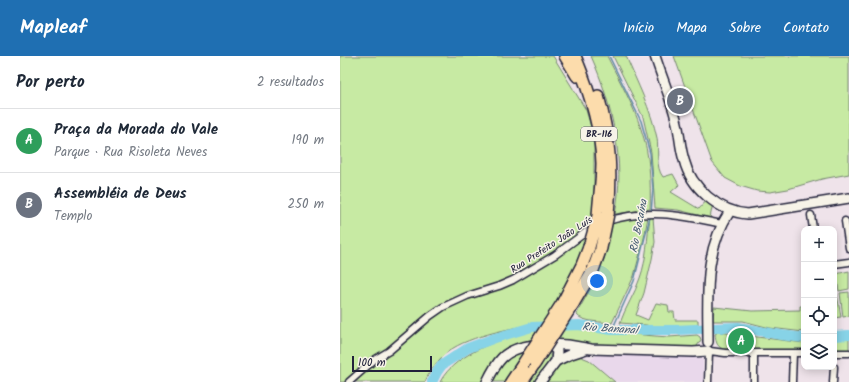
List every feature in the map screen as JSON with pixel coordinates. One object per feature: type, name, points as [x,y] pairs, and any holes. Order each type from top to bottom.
[{"type":"highway","points":[[565,56],[592,101]]},
{"type":"highway","name":"BR-116","points":[[511,382],[593,270],[601,248],[603,215],[600,143],[592,101],[575,56]]},
{"type":"highway","name":"BR-116","points":[[522,382],[535,363],[568,303],[603,215],[611,177],[608,136],[604,118],[596,89],[582,56]]},
{"type":"main road","points":[[655,56],[677,123],[683,159],[688,171],[695,183],[704,193],[720,206],[730,211],[748,214],[810,211],[849,198]]},
{"type":"main road","points":[[487,382],[500,359],[510,351],[526,346],[549,344],[591,348],[693,352],[708,347],[710,265],[715,238],[730,211]]},
{"type":"main road","points":[[549,344],[554,346],[557,351],[556,361]]},
{"type":"main road","points":[[540,382],[556,361],[574,352],[591,348]]},
{"type":"street","points":[[810,211],[812,226]]},
{"type":"street","name":"Rua Prefeito João Luís","points":[[349,382],[369,364],[389,351],[430,316],[443,307],[467,296],[500,286],[513,280],[555,255],[601,223],[616,218],[656,213],[722,224]]},
{"type":"street","points":[[844,221],[849,248]]},
{"type":"street","points":[[837,264],[849,262]]},
{"type":"street","points":[[708,382],[708,347],[725,352],[801,353]]},
{"type":"street","points":[[754,353],[754,382]]},
{"type":"street","points":[[792,353],[792,382]]},
{"type":"street","points":[[837,353],[849,354]]},
{"type":"street","points":[[833,382],[834,370]]},
{"type":"shaded area","points":[[597,355],[703,358],[703,382],[616,382],[589,361]]},
{"type":"green space","points":[[340,56],[553,56],[586,110],[594,146],[593,208],[588,229],[544,259],[514,277],[435,309],[414,324],[397,341],[346,382],[340,382]]},
{"type":"green space","points":[[591,56],[607,56],[626,92],[638,120],[648,159],[650,209],[615,214],[619,174],[615,134],[605,93]]},
{"type":"green space","points":[[613,56],[626,56],[654,127],[657,138],[658,163],[661,173],[663,177],[673,174],[679,185],[671,192],[699,209],[707,200],[713,203],[710,218],[678,210],[655,208],[651,152],[643,117]]},
{"type":"green space","points":[[674,56],[849,56],[849,174],[770,192],[757,191],[740,186],[725,178],[712,162]]},
{"type":"green space","points":[[648,217],[634,276],[612,323],[583,319],[577,315],[604,259],[612,222]]},
{"type":"green space","points":[[650,217],[653,217],[655,242],[644,293],[636,315],[648,320],[656,303],[668,305],[669,312],[674,312],[675,320],[698,320],[697,326],[663,329],[646,325],[620,323],[638,284],[642,271]]},
{"type":"green space","points":[[588,233],[568,280],[543,323],[494,332],[458,346],[445,354],[438,361],[425,382],[352,382],[437,313],[462,300],[500,287]]},
{"type":"green space","points":[[849,271],[849,289],[839,291],[837,274]]},
{"type":"green space","points":[[849,292],[849,316],[843,317],[840,293]]},
{"type":"green space","points":[[837,294],[841,317],[837,318]]},
{"type":"green space","points":[[801,306],[801,332],[770,328],[743,321],[713,321],[714,307],[752,311],[800,310]]},
{"type":"green space","points":[[565,328],[669,337],[697,335],[701,340],[695,349],[602,346],[558,340]]},
{"type":"green space","points":[[539,329],[532,340],[513,347],[486,382],[440,382],[448,371],[470,354],[498,341]]},
{"type":"green space","points":[[718,332],[801,343],[801,350],[723,349],[718,345],[715,334]]},
{"type":"green space","points":[[849,337],[849,351],[837,351],[837,339]]},
{"type":"green space","points":[[527,349],[506,382],[491,382],[509,357]]},
{"type":"green space","points":[[550,352],[550,360],[544,372],[536,382],[528,382]]},
{"type":"green space","points":[[579,356],[589,360],[615,382],[544,382],[564,362]]},
{"type":"waterway","name":"Rio Bocaína","points":[[609,56],[641,121],[650,153],[653,189],[651,213]]},
{"type":"waterway","name":"Rio Bocaína","points":[[612,330],[634,281],[650,217]]},
{"type":"waterway","name":"Rio Bocaína","points":[[432,382],[442,365],[468,348],[532,327],[579,325],[612,330],[675,330],[738,327],[801,338]]},
{"type":"waterway","name":"Rio Bananal","points":[[837,336],[849,335]]},
{"type":"place","name":"Assembléia de Deus","points":[[680,101]]},
{"type":"place","name":"Praça da Morada do Vale","points":[[741,341]]}]
